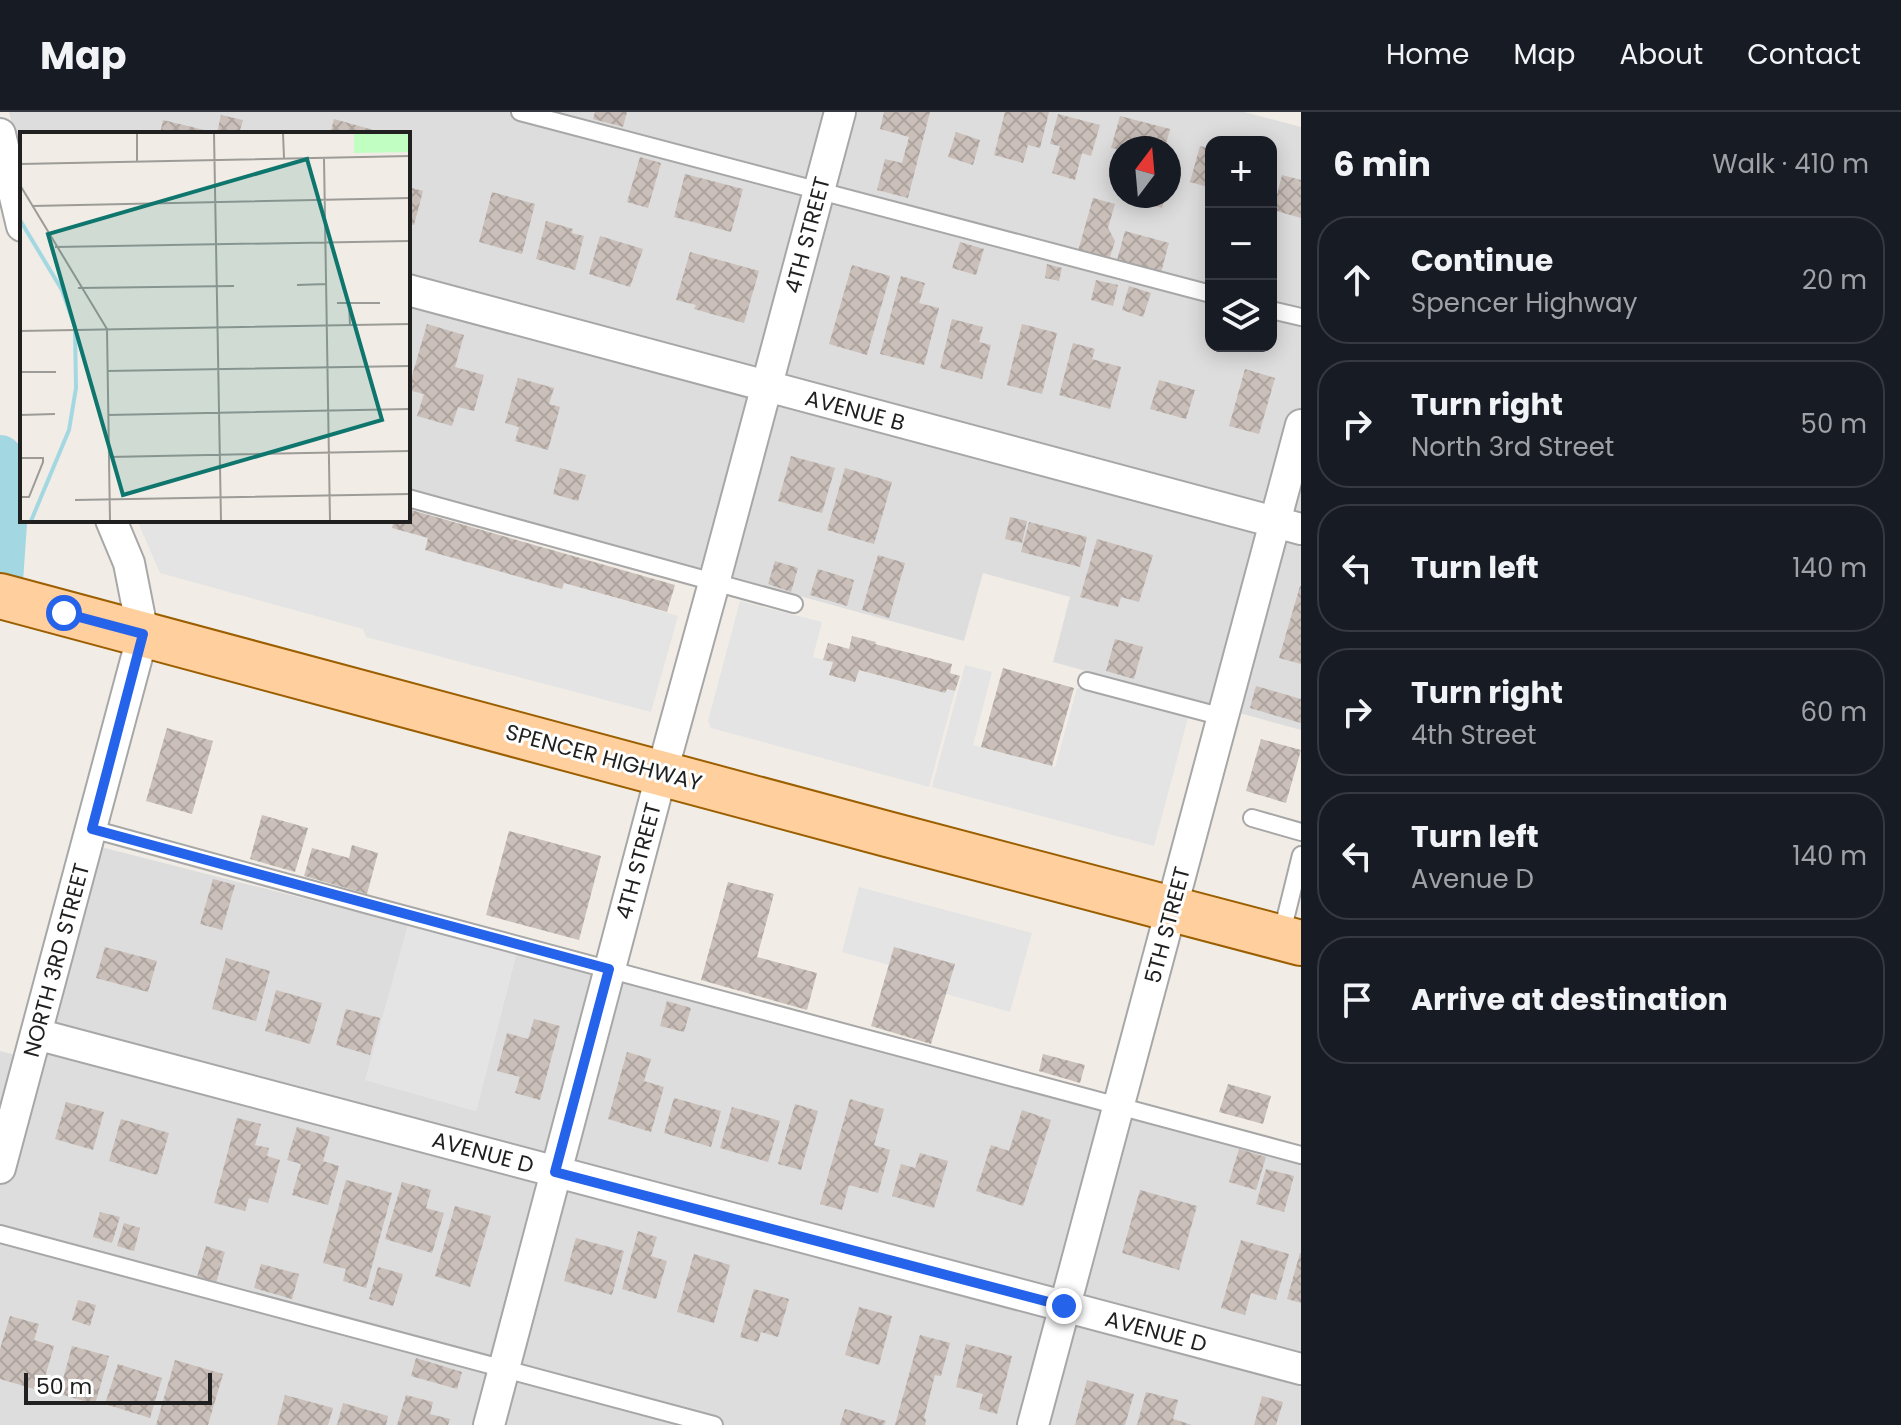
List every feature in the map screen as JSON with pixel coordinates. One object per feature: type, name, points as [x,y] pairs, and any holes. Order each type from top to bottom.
[{"type":"main road","name":"SPENCER HIGHWAY","points":[[0,596],[1291,940]]},
{"type":"street","name":"4TH STREET","points":[[489,1425],[840,112]]},
{"type":"street","points":[[0,134],[17,186],[20,210]]},
{"type":"street","name":"AVENUE B","points":[[410,291],[1288,526]]},
{"type":"street","name":"5TH STREET","points":[[1033,1425],[1223,717],[1288,526],[1301,425]]},
{"type":"street","name":"NORTH 3RD STREET","points":[[0,1168],[143,634],[129,563],[112,522]]},
{"type":"street","name":"AVENUE D","points":[[36,1034],[1301,1369]]},
{"type":"lane","points":[[520,112],[1205,292]]},
{"type":"lane","points":[[1277,311],[1301,317]]},
{"type":"lane","points":[[410,499],[794,604]]},
{"type":"lane","points":[[1087,681],[1223,717]]},
{"type":"lane","points":[[1252,818],[1301,832]]},
{"type":"lane","points":[[92,829],[1301,1155]]},
{"type":"lane","points":[[1291,940],[1301,855]]},
{"type":"lane","points":[[0,1234],[714,1425]]},
{"type":"shaded area","points":[[9,112],[1244,112],[1301,127],[1301,730],[1053,662],[1070,597],[983,573],[964,641],[410,490],[410,132],[20,132],[20,159]]},
{"type":"shaded area","points":[[138,522],[394,522],[392,528],[428,538],[425,550],[564,583],[678,616],[651,712],[366,637],[363,629],[160,573]]},
{"type":"shaded area","points":[[740,601],[822,622],[813,657],[833,662],[829,674],[859,670],[945,693],[947,689],[955,691],[929,787],[711,728],[708,721]]},
{"type":"shaded area","points":[[965,665],[992,672],[973,745],[1055,767],[1077,688],[1188,718],[1154,846],[932,787]]},
{"type":"shaded area","points":[[101,847],[408,925],[366,1080],[476,1111],[517,951],[1301,1161],[1301,1425],[0,1425],[0,1051],[42,1062]]},
{"type":"shaded area","points":[[859,887],[1032,933],[1010,1012],[946,994],[954,965],[889,965],[842,952]]},
{"type":"shaded area","points":[[408,925],[517,951],[476,1111],[365,1080]]},
{"type":"building","points":[[595,112],[627,112],[623,127],[593,119]]},
{"type":"building","points":[[884,112],[930,112],[908,198],[877,190],[885,159],[902,163],[909,137],[880,129]]},
{"type":"building","points":[[1005,112],[1049,112],[1040,148],[1028,145],[1023,163],[994,155]]},
{"type":"building","points":[[1058,114],[1100,125],[1091,156],[1082,153],[1075,180],[1052,173],[1060,146],[1050,144]]},
{"type":"building","points":[[221,115],[243,120],[240,130],[246,132],[217,132]]},
{"type":"building","points":[[1120,116],[1170,129],[1168,136],[1114,136]]},
{"type":"building","points":[[334,119],[377,131],[377,132],[331,132]]},
{"type":"building","points":[[163,120],[213,132],[160,132]]},
{"type":"building","points":[[956,132],[980,140],[973,165],[948,157]]},
{"type":"building","points":[[1200,146],[1205,147],[1205,186],[1190,182]]},
{"type":"building","points":[[640,157],[661,163],[648,208],[627,202]]},
{"type":"building","points":[[685,174],[743,189],[731,232],[674,217]]},
{"type":"building","points":[[1282,175],[1301,180],[1301,218],[1277,211]]},
{"type":"building","points":[[410,188],[423,191],[414,225],[410,224]]},
{"type":"building","points":[[492,192],[535,204],[522,254],[479,242]]},
{"type":"building","points":[[1093,198],[1109,202],[1109,208],[1114,208],[1108,228],[1115,241],[1109,260],[1078,251]]},
{"type":"building","points":[[546,221],[573,229],[572,233],[584,236],[575,270],[536,259]]},
{"type":"building","points":[[1125,231],[1169,243],[1160,276],[1116,264]]},
{"type":"building","points":[[600,236],[643,249],[630,287],[589,274]]},
{"type":"building","points":[[960,242],[984,249],[976,275],[952,268]]},
{"type":"building","points":[[690,252],[759,271],[744,323],[694,309],[696,305],[676,300]]},
{"type":"building","points":[[1047,264],[1062,268],[1059,281],[1045,278]]},
{"type":"building","points":[[852,265],[890,276],[867,355],[829,344]]},
{"type":"building","points":[[901,276],[925,283],[919,303],[939,308],[924,365],[880,354]]},
{"type":"building","points":[[1096,280],[1118,285],[1113,306],[1091,300]]},
{"type":"building","points":[[1129,286],[1151,293],[1143,317],[1122,310]]},
{"type":"building","points":[[952,319],[983,327],[979,342],[991,345],[982,379],[940,368]]},
{"type":"building","points":[[427,324],[464,335],[455,367],[484,375],[474,411],[458,407],[452,426],[417,416],[424,394],[410,390]]},
{"type":"building","points":[[1022,324],[1057,333],[1042,394],[1007,385]]},
{"type":"building","points":[[1073,343],[1095,349],[1092,359],[1121,367],[1110,409],[1059,395]]},
{"type":"building","points":[[1245,369],[1275,378],[1259,434],[1229,426]]},
{"type":"building","points":[[518,378],[554,388],[549,404],[560,407],[548,450],[515,441],[519,427],[505,423]]},
{"type":"building","points":[[1159,380],[1195,390],[1186,419],[1150,409]]},
{"type":"building","points":[[791,456],[835,468],[822,513],[778,501]]},
{"type":"building","points":[[560,468],[586,475],[578,501],[553,494]]},
{"type":"building","points":[[845,468],[892,482],[874,544],[827,530]]},
{"type":"building","points":[[410,510],[675,585],[667,612],[564,583],[562,589],[425,550],[428,538],[392,528],[394,522],[410,522]]},
{"type":"building","points":[[1010,517],[1027,521],[1022,543],[1005,539]]},
{"type":"building","points":[[1029,522],[1087,537],[1080,567],[1021,552]]},
{"type":"building","points":[[1097,539],[1153,555],[1139,602],[1121,597],[1118,607],[1080,597]]},
{"type":"building","points":[[878,555],[905,563],[889,618],[862,610]]},
{"type":"building","points":[[775,561],[798,568],[791,592],[768,584]]},
{"type":"building","points":[[818,569],[854,580],[847,606],[810,595]]},
{"type":"building","points":[[1301,586],[1301,664],[1279,658]]},
{"type":"building","points":[[852,636],[952,664],[950,673],[960,676],[955,691],[947,689],[945,693],[859,670],[855,682],[829,675],[833,662],[823,660],[828,643],[849,649]]},
{"type":"building","points":[[1115,639],[1143,647],[1134,679],[1106,671]]},
{"type":"building","points":[[1003,668],[1074,688],[1052,766],[981,747]]},
{"type":"building","points":[[1256,686],[1301,699],[1301,723],[1250,708]]},
{"type":"building","points":[[167,728],[213,741],[192,814],[146,801]]},
{"type":"building","points":[[1261,739],[1301,750],[1286,803],[1246,791]]},
{"type":"building","points":[[262,815],[308,828],[295,872],[250,859]]},
{"type":"building","points":[[509,831],[601,856],[579,940],[486,915]]},
{"type":"building","points":[[352,845],[378,853],[367,894],[304,876],[312,848],[349,858]]},
{"type":"building","points":[[213,879],[235,885],[222,930],[200,924]]},
{"type":"building","points":[[728,882],[774,894],[757,957],[817,973],[807,1010],[701,980]]},
{"type":"building","points":[[105,947],[157,961],[148,992],[96,978]]},
{"type":"building","points":[[894,947],[955,964],[931,1044],[871,1026]]},
{"type":"building","points":[[226,958],[270,971],[256,1021],[212,1009]]},
{"type":"building","points":[[276,990],[322,1003],[310,1044],[265,1031]]},
{"type":"building","points":[[667,1001],[691,1008],[684,1032],[660,1026]]},
{"type":"building","points":[[346,1009],[380,1018],[370,1055],[336,1045]]},
{"type":"building","points":[[534,1019],[560,1026],[540,1100],[515,1093],[520,1077],[497,1071],[507,1033],[528,1039]]},
{"type":"building","points":[[627,1052],[651,1059],[644,1081],[664,1087],[651,1132],[608,1119]]},
{"type":"building","points":[[1043,1054],[1085,1065],[1080,1083],[1039,1071]]},
{"type":"building","points":[[1228,1084],[1271,1096],[1263,1124],[1219,1112]]},
{"type":"building","points":[[674,1098],[721,1111],[711,1147],[664,1133]]},
{"type":"building","points":[[850,1099],[884,1109],[874,1145],[890,1150],[878,1193],[849,1185],[842,1210],[820,1204]]},
{"type":"building","points":[[66,1102],[104,1112],[93,1150],[55,1139]]},
{"type":"building","points":[[795,1104],[818,1111],[801,1170],[778,1164]]},
{"type":"building","points":[[732,1107],[780,1121],[768,1162],[720,1148]]},
{"type":"building","points":[[1022,1110],[1051,1120],[1023,1206],[976,1191],[991,1145],[1009,1151]]},
{"type":"building","points":[[237,1118],[261,1124],[255,1145],[269,1148],[267,1156],[280,1160],[268,1203],[249,1198],[245,1211],[214,1203]]},
{"type":"building","points":[[121,1119],[169,1133],[157,1175],[109,1161]]},
{"type":"building","points":[[297,1127],[330,1137],[323,1161],[339,1166],[328,1205],[292,1195],[301,1164],[287,1160]]},
{"type":"building","points":[[1239,1149],[1266,1157],[1256,1190],[1229,1182]]},
{"type":"building","points":[[920,1153],[948,1161],[934,1208],[892,1196],[901,1164],[915,1168]]},
{"type":"building","points":[[1266,1169],[1294,1176],[1284,1212],[1256,1204]]},
{"type":"building","points":[[346,1180],[392,1193],[366,1288],[343,1281],[346,1269],[323,1263]]},
{"type":"building","points":[[402,1182],[431,1190],[426,1208],[444,1213],[432,1253],[385,1239]]},
{"type":"building","points":[[1140,1190],[1197,1206],[1179,1270],[1122,1253]]},
{"type":"building","points":[[455,1206],[491,1216],[470,1287],[435,1276]]},
{"type":"building","points":[[100,1212],[120,1217],[112,1243],[93,1237]]},
{"type":"building","points":[[124,1223],[140,1228],[134,1251],[117,1246]]},
{"type":"building","points":[[638,1231],[657,1237],[651,1256],[667,1261],[656,1299],[622,1289]]},
{"type":"building","points":[[576,1238],[624,1251],[612,1295],[564,1281]]},
{"type":"building","points":[[1241,1240],[1289,1254],[1276,1300],[1251,1293],[1245,1315],[1221,1308]]},
{"type":"building","points":[[206,1246],[225,1252],[216,1283],[197,1277]]},
{"type":"building","points":[[694,1254],[730,1265],[714,1323],[677,1312]]},
{"type":"building","points":[[1301,1254],[1301,1303],[1287,1299]]},
{"type":"building","points":[[261,1264],[299,1274],[292,1299],[254,1288]]},
{"type":"building","points":[[378,1267],[403,1274],[393,1306],[369,1299]]},
{"type":"building","points":[[754,1289],[789,1299],[778,1337],[761,1332],[758,1342],[740,1337]]},
{"type":"building","points":[[78,1300],[96,1305],[90,1326],[72,1320]]},
{"type":"building","points":[[859,1307],[892,1316],[879,1365],[845,1355]]},
{"type":"building","points":[[10,1316],[39,1324],[34,1340],[54,1346],[41,1391],[0,1379],[0,1349]]},
{"type":"building","points":[[920,1335],[950,1343],[941,1376],[935,1375],[925,1425],[895,1425]]},
{"type":"building","points":[[966,1344],[1012,1356],[997,1414],[979,1409],[983,1394],[956,1387]]},
{"type":"building","points":[[72,1346],[109,1356],[95,1404],[59,1394]]},
{"type":"building","points":[[416,1358],[462,1372],[457,1389],[411,1376]]},
{"type":"building","points":[[175,1360],[223,1374],[208,1425],[156,1425]]},
{"type":"building","points":[[118,1364],[162,1378],[150,1418],[105,1404]]},
{"type":"building","points":[[1087,1380],[1134,1394],[1125,1425],[1075,1425]]},
{"type":"building","points":[[1146,1392],[1178,1400],[1173,1419],[1192,1425],[1137,1425]]},
{"type":"building","points":[[285,1395],[333,1408],[328,1425],[277,1425]]},
{"type":"building","points":[[406,1395],[433,1402],[430,1414],[450,1419],[448,1425],[397,1425]]},
{"type":"building","points":[[1262,1396],[1283,1402],[1276,1425],[1254,1425]]},
{"type":"building","points":[[343,1403],[388,1416],[386,1425],[337,1425]]},
{"type":"building","points":[[845,1409],[886,1421],[884,1425],[840,1425]]},
{"type":"waterway","points":[[0,458],[6,494],[0,581]]},
{"type":"route","points":[[64,613],[143,634],[92,829],[609,969],[555,1172],[1064,1306]]}]
